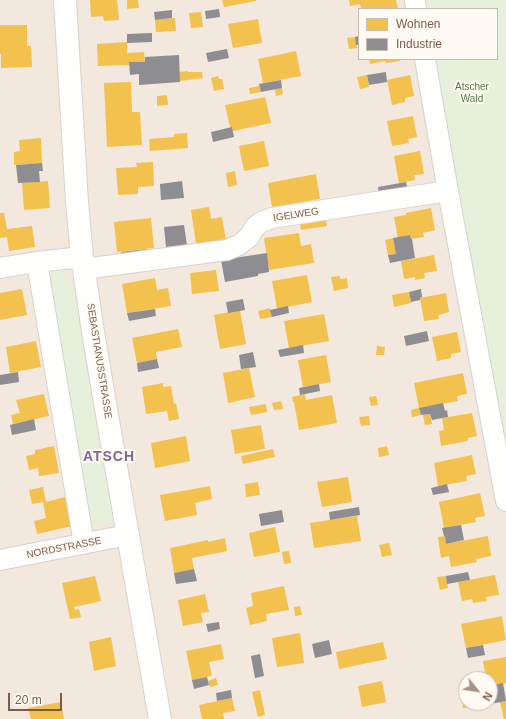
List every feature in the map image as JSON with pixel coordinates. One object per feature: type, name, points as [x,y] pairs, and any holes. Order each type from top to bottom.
[{"type":"main road","name":"SEBASTIANUSSTRASSE","points":[[65,0],[77,202],[83,263],[160,719]]},
{"type":"street","points":[[425,60],[506,501]]},
{"type":"street","name":"IGELWEG","points":[[0,268],[38,262],[83,263],[227,250],[239,244],[248,237],[255,227],[261,222],[272,218],[448,191]]},
{"type":"street","points":[[38,262],[84,544]]},
{"type":"street","name":"NORDSTRASSE","points":[[0,560],[128,535]]},
{"type":"shaded area","points":[[0,0],[414,0],[416,8],[358,8],[358,60],[424,60],[506,492],[506,719],[0,719]]},
{"type":"green space","name":"Atscher Wald","points":[[421,0],[506,0],[506,470],[432,60],[498,60],[498,8],[423,8]]},
{"type":"green space","points":[[57,268],[74,285],[90,382],[117,520],[92,527],[61,377],[43,274]]},
{"type":"building: Wohnen","points":[[90,0],[117,0],[119,20],[104,21],[103,16],[91,17]]},
{"type":"building: Wohnen","points":[[127,0],[138,0],[139,8],[127,9]]},
{"type":"building: Wohnen","points":[[222,0],[256,0],[256,1],[224,7]]},
{"type":"building: Wohnen","points":[[349,0],[396,0],[398,8],[361,8],[360,4],[350,6]]},
{"type":"building: Wohnen","points":[[201,12],[203,27],[191,28],[189,13]]},
{"type":"building: Wohnen","points":[[175,18],[176,31],[156,32],[155,20]]},
{"type":"building: Wohnen","points":[[258,19],[262,43],[233,48],[228,24]]},
{"type":"building: Wohnen","points":[[0,25],[27,25],[27,46],[31,46],[32,67],[1,68]]},
{"type":"building: Wohnen","points":[[355,37],[357,48],[349,49],[347,38]]},
{"type":"building: Wohnen","points":[[127,42],[127,53],[144,52],[145,62],[129,62],[129,65],[98,66],[97,44]]},
{"type":"building: Wohnen","points":[[296,51],[301,76],[263,83],[258,59]]},
{"type":"building: Wohnen","points":[[369,60],[400,60],[386,63],[385,61],[370,64]]},
{"type":"building: Wohnen","points":[[179,72],[202,72],[203,78],[180,81]]},
{"type":"building: Wohnen","points":[[367,75],[369,87],[360,89],[357,77]]},
{"type":"building: Wohnen","points":[[410,75],[414,96],[405,98],[405,102],[392,105],[387,80]]},
{"type":"building: Wohnen","points":[[218,76],[219,79],[222,79],[224,89],[214,91],[211,78]]},
{"type":"building: Wohnen","points":[[131,82],[132,112],[140,112],[142,145],[107,147],[104,83]]},
{"type":"building: Wohnen","points":[[260,86],[261,92],[250,94],[249,88]]},
{"type":"building: Wohnen","points":[[282,88],[283,94],[276,96],[275,89]]},
{"type":"building: Wohnen","points":[[167,95],[168,105],[157,106],[157,96]]},
{"type":"building: Wohnen","points":[[265,97],[271,123],[233,131],[232,127],[230,127],[225,105]]},
{"type":"building: Wohnen","points":[[413,116],[417,137],[408,139],[409,143],[392,146],[387,121]]},
{"type":"building: Wohnen","points":[[187,133],[188,148],[150,151],[149,139],[174,137],[174,134]]},
{"type":"building: Wohnen","points":[[41,138],[42,163],[14,165],[14,152],[20,151],[19,140]]},
{"type":"building: Wohnen","points":[[264,141],[269,166],[244,171],[239,146]]},
{"type":"building: Wohnen","points":[[420,151],[424,174],[414,175],[415,180],[399,183],[394,156]]},
{"type":"building: Wohnen","points":[[153,162],[154,186],[138,187],[138,194],[118,195],[116,168],[137,167],[136,163]]},
{"type":"building: Wohnen","points":[[235,171],[237,185],[228,187],[226,173]]},
{"type":"building: Wohnen","points":[[316,174],[320,199],[272,207],[268,183]]},
{"type":"building: Wohnen","points":[[48,181],[50,208],[24,210],[22,183]]},
{"type":"building: Wohnen","points":[[209,207],[211,219],[222,217],[226,240],[196,244],[191,210]]},
{"type":"building: Wohnen","points":[[431,208],[435,230],[423,233],[424,237],[411,239],[410,235],[398,238],[394,217]]},
{"type":"building: Wohnen","points":[[0,213],[4,213],[7,229],[32,226],[35,247],[9,251],[7,237],[0,238]]},
{"type":"building: Wohnen","points":[[151,218],[154,248],[117,252],[114,222]]},
{"type":"building: Wohnen","points":[[326,220],[327,226],[301,230],[300,224]]},
{"type":"building: Wohnen","points":[[299,233],[301,246],[311,244],[314,263],[269,270],[264,238]]},
{"type":"building: Wohnen","points":[[393,238],[396,254],[388,255],[385,240]]},
{"type":"building: Wohnen","points":[[434,255],[437,271],[424,273],[425,278],[415,280],[415,277],[404,279],[401,261]]},
{"type":"building: Wohnen","points":[[216,270],[219,291],[192,294],[190,273]]},
{"type":"building: Wohnen","points":[[307,275],[312,302],[277,309],[272,281]]},
{"type":"building: Wohnen","points":[[340,276],[340,279],[347,278],[348,288],[334,291],[331,277]]},
{"type":"building: Wohnen","points":[[155,278],[157,290],[168,288],[171,306],[127,313],[122,284]]},
{"type":"building: Wohnen","points":[[22,289],[27,315],[0,320],[0,293]]},
{"type":"building: Wohnen","points":[[409,292],[411,303],[394,307],[392,295]]},
{"type":"building: Wohnen","points":[[446,293],[449,312],[438,315],[439,319],[424,321],[420,298]]},
{"type":"building: Wohnen","points":[[270,308],[272,317],[260,319],[258,311]]},
{"type":"building: Wohnen","points":[[240,310],[246,344],[220,349],[214,315]]},
{"type":"building: Wohnen","points":[[324,314],[329,341],[289,348],[284,321]]},
{"type":"building: Wohnen","points":[[178,329],[182,347],[156,352],[157,359],[137,363],[132,338]]},
{"type":"building: Wohnen","points":[[457,332],[461,352],[451,354],[451,358],[437,361],[432,337]]},
{"type":"building: Wohnen","points":[[36,341],[41,367],[10,373],[6,347]]},
{"type":"building: Wohnen","points":[[377,346],[385,347],[384,355],[376,355]]},
{"type":"building: Wohnen","points":[[326,355],[331,382],[303,387],[298,360]]},
{"type":"building: Wohnen","points":[[249,368],[255,397],[228,403],[223,373]]},
{"type":"building: Wohnen","points":[[463,373],[467,394],[457,396],[458,401],[419,408],[414,383]]},
{"type":"building: Wohnen","points":[[163,383],[163,387],[171,386],[174,404],[176,403],[179,419],[169,421],[167,411],[146,414],[142,387]]},
{"type":"building: Wohnen","points":[[44,394],[49,416],[13,424],[11,415],[20,413],[16,400]]},
{"type":"building: Wohnen","points":[[305,394],[306,400],[332,395],[337,423],[299,430],[292,397]]},
{"type":"building: Wohnen","points":[[376,396],[378,405],[371,406],[369,397]]},
{"type":"building: Wohnen","points":[[281,401],[283,409],[274,410],[272,403]]},
{"type":"building: Wohnen","points":[[266,404],[267,412],[251,415],[249,407]]},
{"type":"building: Wohnen","points":[[419,408],[421,415],[412,417],[411,410]]},
{"type":"building: Wohnen","points":[[472,413],[477,436],[468,438],[468,441],[441,446],[439,431],[444,430],[442,418]]},
{"type":"building: Wohnen","points":[[430,414],[432,424],[425,425],[423,415]]},
{"type":"building: Wohnen","points":[[369,416],[370,425],[361,426],[359,417]]},
{"type":"building: Wohnen","points":[[261,425],[265,449],[235,454],[231,430]]},
{"type":"building: Wohnen","points":[[186,436],[190,461],[155,468],[151,443]]},
{"type":"building: Wohnen","points":[[54,446],[59,473],[39,476],[38,468],[29,470],[26,456],[35,454],[35,450]]},
{"type":"building: Wohnen","points":[[387,446],[389,455],[379,457],[378,448]]},
{"type":"building: Wohnen","points":[[273,449],[275,457],[243,464],[241,456]]},
{"type":"building: Wohnen","points":[[472,455],[476,474],[466,476],[467,481],[438,486],[434,463]]},
{"type":"building: Wohnen","points":[[348,477],[352,502],[322,507],[317,482]]},
{"type":"building: Wohnen","points":[[258,482],[260,495],[246,497],[245,484]]},
{"type":"building: Wohnen","points":[[210,486],[212,499],[195,503],[197,515],[165,521],[160,495]]},
{"type":"building: Wohnen","points":[[43,487],[46,502],[65,497],[72,526],[37,534],[34,521],[46,518],[43,502],[32,504],[29,490]]},
{"type":"building: Wohnen","points":[[480,493],[485,516],[475,518],[476,522],[444,528],[439,502]]},
{"type":"building: Wohnen","points":[[357,516],[361,541],[314,548],[310,523]]},
{"type":"building: Wohnen","points":[[275,527],[280,552],[254,557],[249,533]]},
{"type":"building: Wohnen","points":[[445,536],[446,544],[488,536],[491,556],[476,559],[477,562],[451,567],[449,556],[441,558],[438,537]]},
{"type":"building: Wohnen","points":[[225,538],[227,551],[192,558],[194,569],[174,573],[170,548]]},
{"type":"building: Wohnen","points":[[389,543],[392,555],[382,557],[379,545]]},
{"type":"building: Wohnen","points":[[289,551],[291,563],[284,564],[282,552]]},
{"type":"building: Wohnen","points":[[495,575],[499,595],[486,597],[487,601],[473,603],[472,599],[462,601],[458,582]]},
{"type":"building: Wohnen","points":[[95,576],[101,601],[74,607],[75,610],[79,609],[81,617],[70,619],[62,583]]},
{"type":"building: Wohnen","points":[[446,576],[448,588],[440,590],[437,577]]},
{"type":"building: Wohnen","points":[[284,586],[289,610],[266,614],[267,621],[250,625],[246,608],[253,606],[251,593]]},
{"type":"building: Wohnen","points":[[205,594],[209,612],[201,613],[203,622],[183,626],[178,600]]},
{"type":"building: Wohnen","points":[[300,606],[302,615],[295,616],[294,607]]},
{"type":"building: Wohnen","points":[[502,616],[506,640],[466,648],[461,624]]},
{"type":"building: Wohnen","points":[[300,633],[304,663],[277,667],[272,638]]},
{"type":"building: Wohnen","points":[[111,637],[116,666],[94,671],[89,642]]},
{"type":"building: Wohnen","points":[[383,642],[387,659],[339,669],[336,652]]},
{"type":"building: Wohnen","points":[[221,644],[224,659],[209,662],[212,676],[192,680],[186,651]]},
{"type":"building: Wohnen","points":[[506,657],[506,683],[498,684],[498,671],[485,671],[483,661]]},
{"type":"building: Wohnen","points":[[216,678],[218,685],[210,687],[208,681]]},
{"type":"building: Wohnen","points":[[382,681],[386,702],[362,707],[358,686]]},
{"type":"building: Wohnen","points":[[260,690],[265,715],[258,717],[252,692]]},
{"type":"building: Wohnen","points":[[232,698],[235,711],[223,713],[224,719],[202,719],[199,705]]},
{"type":"building: Wohnen","points":[[506,701],[506,719],[504,719],[500,702]]},
{"type":"building: Wohnen","points":[[61,702],[64,719],[31,719],[28,708]]},
{"type":"building: Industrie","points":[[219,9],[220,17],[206,19],[205,11]]},
{"type":"building: Industrie","points":[[172,10],[172,18],[155,20],[154,12]]},
{"type":"building: Industrie","points":[[152,33],[152,42],[127,43],[127,34]]},
{"type":"building: Industrie","points":[[358,36],[358,45],[356,45],[355,37]]},
{"type":"building: Industrie","points":[[227,49],[229,58],[208,62],[206,53]]},
{"type":"building: Industrie","points":[[179,55],[180,82],[139,85],[139,74],[130,75],[129,62],[145,62],[145,57]]},
{"type":"building: Industrie","points":[[386,72],[387,82],[369,85],[367,75]]},
{"type":"building: Industrie","points":[[281,80],[282,88],[261,92],[259,84]]},
{"type":"building: Industrie","points":[[232,127],[234,137],[213,142],[211,132]]},
{"type":"building: Industrie","points":[[42,163],[43,171],[39,171],[40,182],[18,183],[16,165]]},
{"type":"building: Industrie","points":[[182,181],[184,198],[161,200],[160,184]]},
{"type":"building: Industrie","points":[[406,182],[408,191],[379,197],[378,187]]},
{"type":"building: Industrie","points":[[184,225],[187,245],[166,247],[164,227]]},
{"type":"building: Industrie","points":[[410,235],[415,258],[390,263],[388,255],[396,254],[393,238]]},
{"type":"building: Industrie","points":[[147,249],[147,254],[122,257],[121,252]]},
{"type":"building: Industrie","points":[[267,253],[269,272],[258,274],[258,276],[225,282],[221,260]]},
{"type":"building: Industrie","points":[[421,289],[422,297],[420,300],[411,302],[409,292]]},
{"type":"building: Industrie","points":[[243,299],[245,310],[228,313],[226,302]]},
{"type":"building: Industrie","points":[[288,306],[289,313],[272,317],[270,310]]},
{"type":"building: Industrie","points":[[155,309],[156,316],[129,321],[127,313]]},
{"type":"building: Industrie","points":[[427,331],[429,341],[406,346],[404,336]]},
{"type":"building: Industrie","points":[[303,345],[304,353],[280,357],[278,350]]},
{"type":"building: Industrie","points":[[253,352],[256,367],[241,369],[239,355]]},
{"type":"building: Industrie","points":[[157,359],[159,368],[138,372],[137,363]]},
{"type":"building: Industrie","points":[[18,372],[19,382],[0,385],[0,375]]},
{"type":"building: Industrie","points":[[319,384],[320,391],[300,395],[299,388]]},
{"type":"building: Industrie","points":[[443,403],[445,411],[447,410],[448,417],[432,420],[430,414],[421,415],[419,408]]},
{"type":"building: Industrie","points":[[34,419],[36,430],[12,435],[10,425]]},
{"type":"building: Industrie","points":[[447,484],[449,492],[433,495],[431,488]]},
{"type":"building: Industrie","points":[[359,507],[360,515],[330,520],[329,512]]},
{"type":"building: Industrie","points":[[282,510],[284,522],[261,526],[259,514]]},
{"type":"building: Industrie","points":[[461,525],[464,540],[446,544],[442,528]]},
{"type":"building: Industrie","points":[[194,569],[197,581],[176,584],[174,573]]},
{"type":"building: Industrie","points":[[468,572],[470,580],[447,584],[446,576]]},
{"type":"building: Industrie","points":[[219,622],[220,629],[208,632],[206,624]]},
{"type":"building: Industrie","points":[[329,640],[332,654],[315,658],[312,644]]},
{"type":"building: Industrie","points":[[483,645],[485,655],[468,658],[466,648]]},
{"type":"building: Industrie","points":[[260,654],[264,676],[255,678],[251,656]]},
{"type":"building: Industrie","points":[[207,677],[209,685],[194,689],[192,680]]},
{"type":"building: Industrie","points":[[503,683],[506,701],[498,702],[498,684]]},
{"type":"building: Industrie","points":[[231,690],[232,698],[217,701],[216,693]]},
{"type":"district","name":"ATSCH","points":[[109,457]]}]
